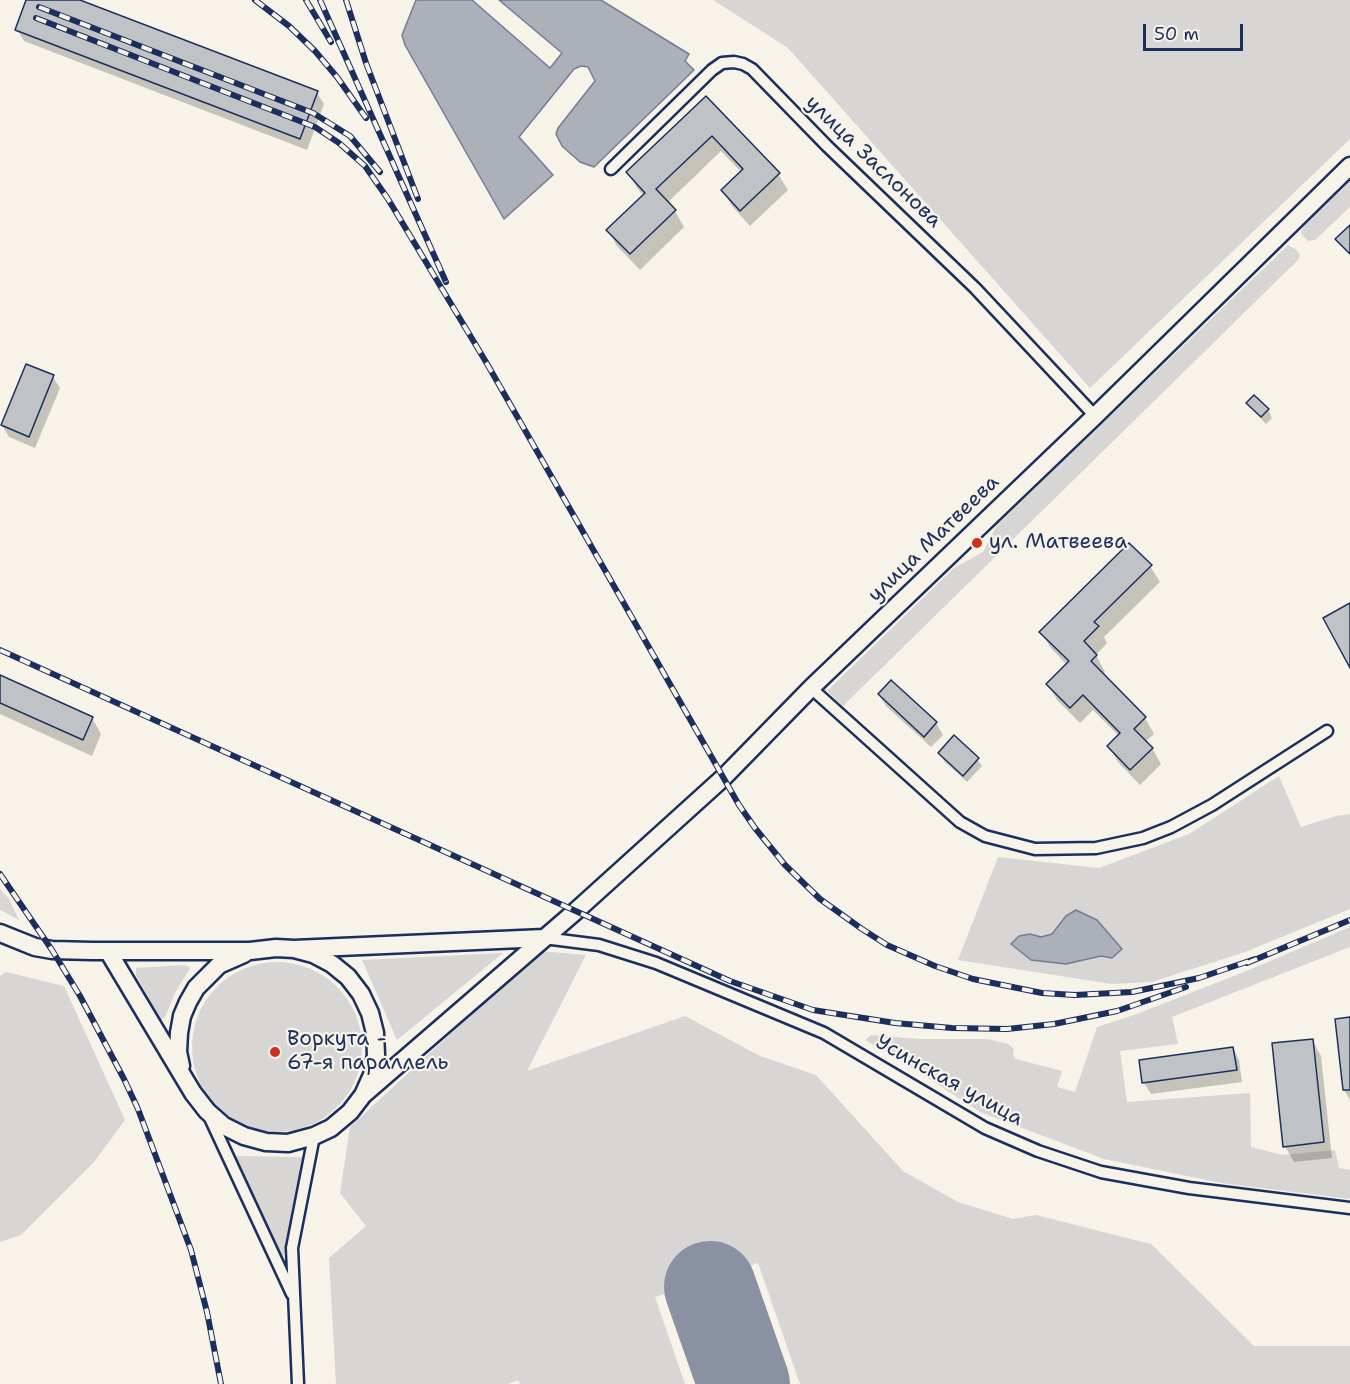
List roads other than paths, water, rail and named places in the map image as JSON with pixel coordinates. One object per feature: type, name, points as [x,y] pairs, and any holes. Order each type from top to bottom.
[{"type":"street","name":"улица Заслонова","points":[[611,169],[712,70],[722,63],[743,64],[752,69],[827,146],[975,288],[1095,416]]},
{"type":"street","name":"улица Матвеева","points":[[363,1095],[544,938],[724,777],[811,688],[1095,416],[1350,166]]},
{"type":"street","points":[[811,688],[960,822],[985,836],[1035,849],[1095,848],[1143,838],[1171,827],[1212,805],[1327,731]]},
{"type":"street","points":[[0,933],[52,950],[250,951],[276,948],[294,950],[313,954],[332,964],[348,977],[361,994],[370,1013],[375,1033],[376,1055],[372,1075],[363,1095],[350,1112],[331,1128],[314,1136],[288,1143],[266,1142],[243,1136],[224,1126],[207,1111]]},
{"type":"street","points":[[294,950],[544,938]]},
{"type":"street","name":"Усинская улица","points":[[544,938],[599,945],[656,963],[824,1033],[985,1128],[1048,1155],[1101,1172],[1189,1188],[1350,1208]]},
{"type":"street","points":[[108,951],[207,1111],[294,1300]]},
{"type":"street","points":[[181,1071],[178,1052],[179,1032],[182,1016],[196,988],[219,965],[250,951]]},
{"type":"street","points":[[298,1384],[292,1248],[314,1136]]},
{"type":"railway","points":[[255,0],[289,26],[315,51],[366,118]]},
{"type":"railway","points":[[306,0],[331,42]]},
{"type":"railway","points":[[320,0],[446,282]]},
{"type":"railway","points":[[346,0],[366,63],[418,199]]},
{"type":"railway","points":[[39,7],[313,113],[350,136],[380,172]]},
{"type":"railway","points":[[36,18],[315,127],[339,143],[365,166],[388,199],[486,362],[739,805],[785,865],[820,899],[887,945],[935,966],[973,979],[1042,993],[1075,995],[1132,992],[1199,978],[1255,959]]},
{"type":"railway","points":[[0,650],[730,981],[813,1010],[895,1023],[952,1028],[1007,1029],[1054,1024],[1117,1011],[1186,987]]},
{"type":"railway","points":[[0,874],[52,950],[80,996],[138,1109],[191,1250],[207,1312],[221,1384]]},
{"type":"railway","points":[[1247,963],[1350,920]]},
{"type":"place","name":"ул. Матвеева","points":[[977,543]]},
{"type":"place","name":"Воркута - 67-я параллель","points":[[275,1052]]}]
